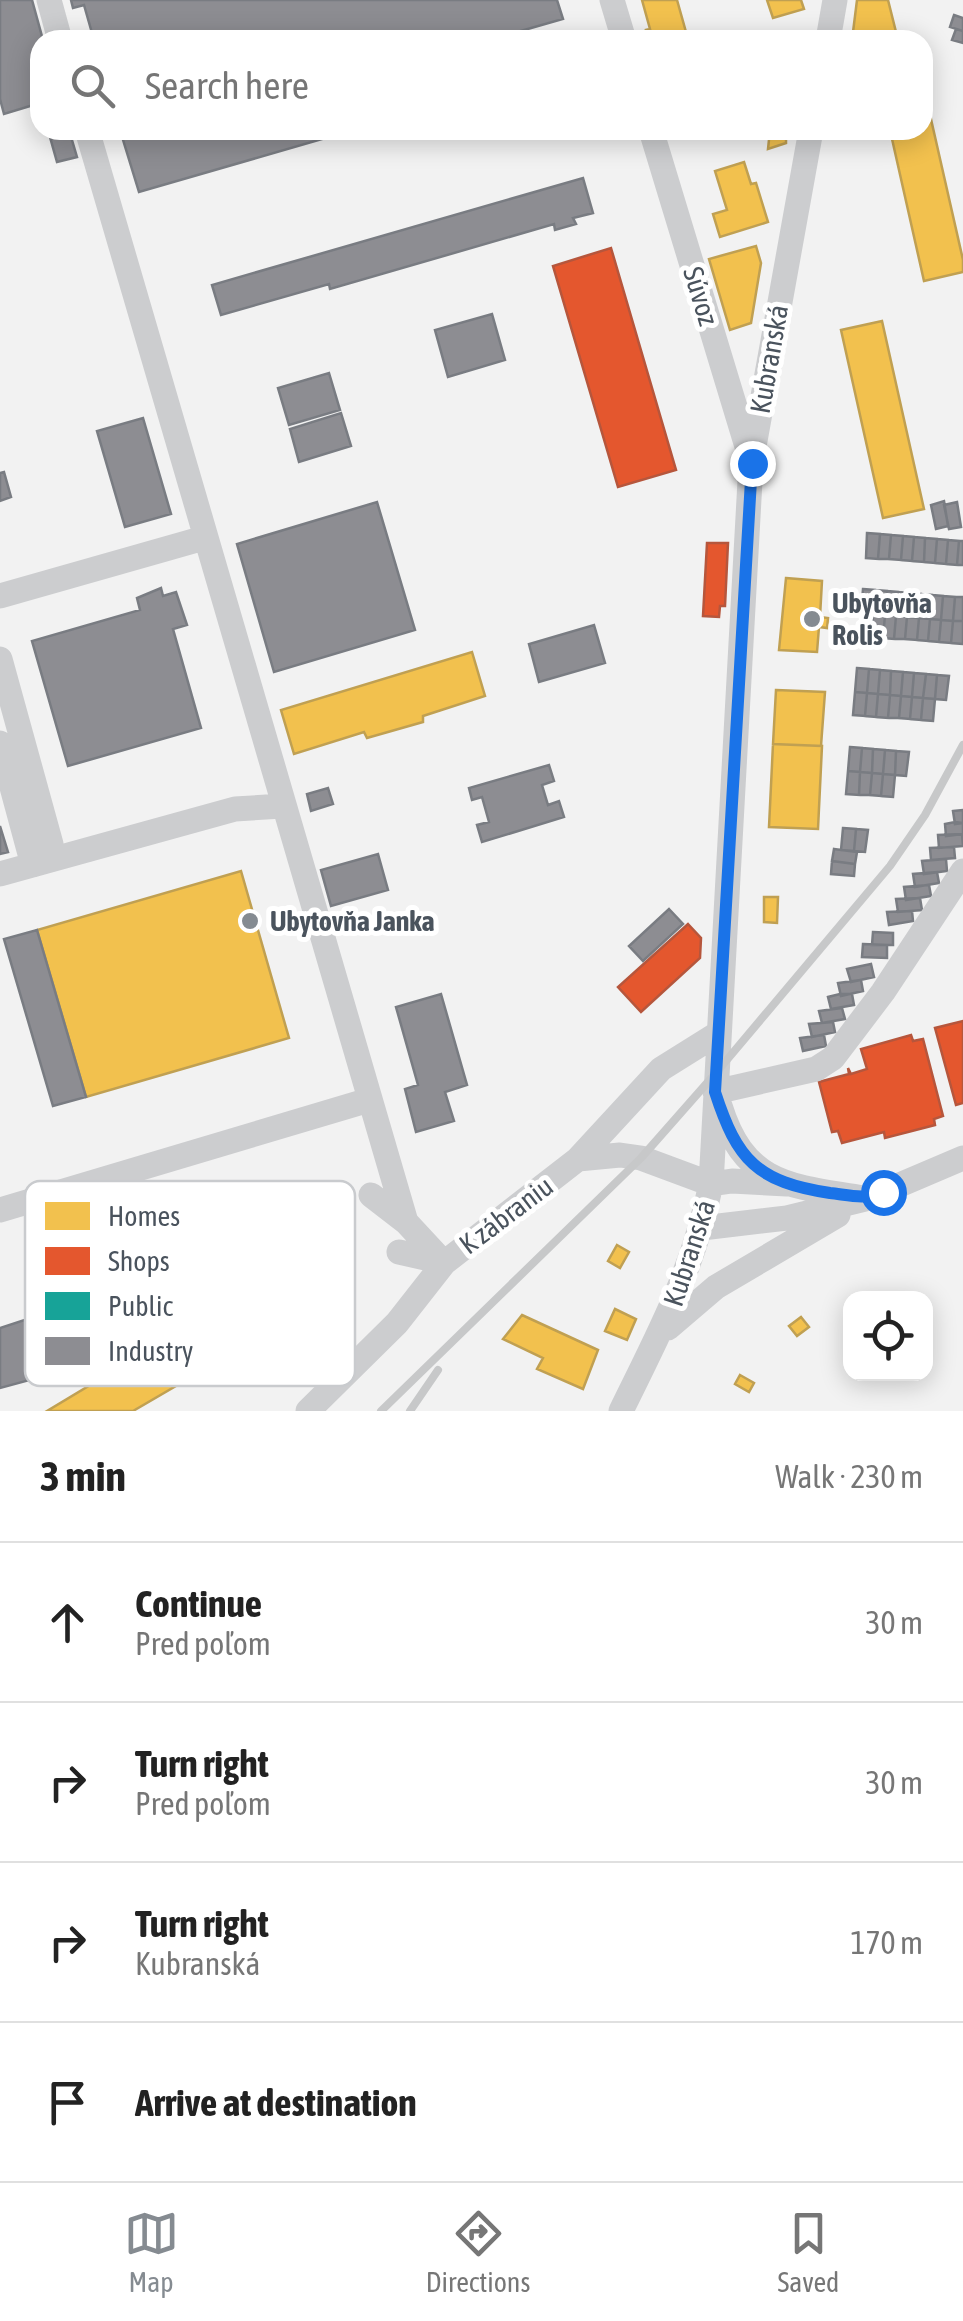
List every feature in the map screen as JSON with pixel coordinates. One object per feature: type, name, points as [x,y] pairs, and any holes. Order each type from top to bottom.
[{"type":"street","points":[[48,0],[57,30]]},
{"type":"street","points":[[612,0],[621,30]]},
{"type":"street","points":[[830,30],[836,0]]},
{"type":"street","points":[[90,140],[406,1222]]},
{"type":"street","name":"Súvoz","points":[[654,140],[752,463]]},
{"type":"street","name":"Kubranská","points":[[621,1411],[680,1291],[702,1228],[711,1184],[752,463],[809,140]]},
{"type":"street","points":[[0,596],[204,538]]},
{"type":"street","points":[[0,659],[51,844]]},
{"type":"street","points":[[0,743],[33,864]]},
{"type":"street","points":[[0,874],[236,809],[282,806]]},
{"type":"street","points":[[787,1184],[752,1163],[738,1148],[727,1130],[715,1092],[816,1069],[833,1058],[884,992],[963,871]]},
{"type":"street","name":"K zábraniu","points":[[355,1365],[397,1323],[444,1262],[578,1159],[661,1069],[718,1034]]},
{"type":"street","points":[[97,1181],[369,1100]]},
{"type":"street","points":[[578,1159],[620,1155],[641,1158],[711,1184],[787,1184],[869,1198]]},
{"type":"street","points":[[658,1337],[716,1286],[869,1198],[963,1158]]},
{"type":"street","points":[[372,1195],[406,1222],[444,1262]]},
{"type":"street","points":[[702,1228],[786,1218],[869,1198]]},
{"type":"street","points":[[0,1210],[25,1203]]},
{"type":"street","points":[[399,1252],[444,1262]]},
{"type":"street","name":"K zábraniu","points":[[308,1411],[333,1386]]},
{"type":"building: Homes","points":[[642,0],[677,0],[685,30],[646,30],[650,29]]},
{"type":"building: Homes","points":[[767,0],[801,0],[804,9],[773,18]]},
{"type":"building: Homes","points":[[857,0],[888,0],[896,30],[853,30]]},
{"type":"building: Homes","points":[[933,128],[963,272],[924,281],[892,140],[933,140]]},
{"type":"building: Homes","points":[[769,140],[786,140],[786,143],[768,149]]},
{"type":"building: Homes","points":[[744,162],[751,184],[756,183],[768,222],[720,237],[713,214],[727,210],[715,171]]},
{"type":"building: Homes","points":[[756,246],[761,263],[751,323],[730,330],[709,259]]},
{"type":"building: Homes","points":[[882,321],[924,509],[883,518],[841,330]]},
{"type":"building: Homes","points":[[786,578],[822,581],[820,617],[828,618],[827,628],[819,627],[817,652],[779,650]]},
{"type":"building: Homes","points":[[472,652],[485,696],[423,716],[423,722],[367,738],[364,732],[294,754],[281,710]]},
{"type":"building: Homes","points":[[776,690],[825,692],[821,746],[773,744]]},
{"type":"building: Homes","points":[[773,744],[822,746],[818,829],[769,827]]},
{"type":"building: Homes","points":[[241,871],[289,1038],[86,1097],[37,930]]},
{"type":"building: Homes","points":[[764,897],[778,897],[777,923],[764,922]]},
{"type":"building: Homes","points":[[617,1245],[629,1252],[620,1268],[608,1261]]},
{"type":"building: Homes","points":[[615,1309],[636,1319],[627,1340],[605,1331]]},
{"type":"building: Homes","points":[[522,1315],[598,1350],[583,1389],[537,1369],[543,1358],[503,1339]]},
{"type":"building: Homes","points":[[801,1317],[809,1327],[797,1336],[789,1326]]},
{"type":"building: Homes","points":[[740,1375],[754,1383],[749,1392],[735,1384]]},
{"type":"building: Homes","points":[[89,1386],[176,1386],[133,1411],[47,1411]]},
{"type":"building: Shops","points":[[611,248],[676,470],[618,487],[553,266]]},
{"type":"building: Shops","points":[[707,543],[728,543],[725,606],[720,606],[719,617],[703,616]]},
{"type":"building: Shops","points":[[688,924],[701,938],[700,958],[641,1012],[618,987]]},
{"type":"building: Shops","points":[[963,1021],[963,1103],[956,1105],[935,1028]]},
{"type":"building: Shops","points":[[911,1035],[913,1041],[923,1039],[943,1116],[934,1119],[935,1125],[885,1138],[884,1132],[842,1143],[838,1131],[832,1132],[819,1082],[849,1074],[848,1068],[851,1074],[867,1069],[861,1049]]},
{"type":"building: Industry","points":[[0,0],[32,0],[40,30],[30,30],[30,106],[4,114],[0,99]]},
{"type":"building: Industry","points":[[71,0],[557,0],[563,19],[524,30],[91,30],[84,5],[73,8]]},
{"type":"building: Industry","points":[[954,15],[963,18],[963,31],[950,27]]},
{"type":"building: Industry","points":[[956,29],[963,31],[963,43],[952,40]]},
{"type":"building: Industry","points":[[51,140],[72,140],[77,157],[57,162]]},
{"type":"building: Industry","points":[[123,140],[318,140],[139,192]]},
{"type":"building: Industry","points":[[583,178],[593,213],[573,218],[576,224],[555,230],[554,224],[330,289],[329,284],[221,315],[212,285]]},
{"type":"building: Industry","points":[[492,314],[505,360],[448,377],[435,330]]},
{"type":"building: Industry","points":[[329,373],[340,410],[289,425],[278,388]]},
{"type":"building: Industry","points":[[341,413],[351,446],[299,462],[290,429]]},
{"type":"building: Industry","points":[[143,418],[171,514],[125,527],[97,431]]},
{"type":"building: Industry","points":[[4,472],[11,497],[0,501],[0,473]]},
{"type":"building: Industry","points":[[944,501],[948,526],[936,529],[931,505]]},
{"type":"building: Industry","points":[[377,502],[415,630],[274,672],[237,544]]},
{"type":"building: Industry","points":[[957,502],[961,527],[949,529],[944,505]]},
{"type":"building: Industry","points":[[867,533],[880,534],[878,559],[866,558]]},
{"type":"building: Industry","points":[[880,534],[891,535],[889,559],[878,559]]},
{"type":"building: Industry","points":[[891,535],[903,536],[901,560],[889,559]]},
{"type":"building: Industry","points":[[903,536],[914,537],[912,561],[901,560]]},
{"type":"building: Industry","points":[[914,537],[925,538],[924,562],[912,561]]},
{"type":"building: Industry","points":[[925,538],[937,539],[935,563],[924,562]]},
{"type":"building: Industry","points":[[937,539],[948,540],[946,564],[935,563]]},
{"type":"building: Industry","points":[[948,540],[959,541],[957,565],[946,564]]},
{"type":"building: Industry","points":[[959,541],[963,541],[963,565],[957,565]]},
{"type":"building: Industry","points":[[161,588],[163,596],[176,592],[187,625],[173,629],[201,728],[68,766],[32,641],[140,610],[137,598]]},
{"type":"building: Industry","points":[[863,589],[875,590],[873,614],[861,613]]},
{"type":"building: Industry","points":[[875,590],[887,591],[885,615],[873,614]]},
{"type":"building: Industry","points":[[887,591],[898,592],[896,616],[885,615]]},
{"type":"building: Industry","points":[[898,592],[909,593],[907,617],[896,616]]},
{"type":"building: Industry","points":[[909,593],[921,594],[919,618],[907,617]]},
{"type":"building: Industry","points":[[921,594],[932,595],[930,619],[919,618]]},
{"type":"building: Industry","points":[[932,595],[943,596],[941,620],[930,619]]},
{"type":"building: Industry","points":[[943,596],[955,597],[953,621],[941,620]]},
{"type":"building: Industry","points":[[955,597],[963,597],[963,621],[953,621]]},
{"type":"building: Industry","points":[[861,613],[873,614],[872,637],[859,635]]},
{"type":"building: Industry","points":[[873,614],[885,615],[883,638],[872,637]]},
{"type":"building: Industry","points":[[885,615],[896,616],[894,639],[883,638]]},
{"type":"building: Industry","points":[[896,616],[907,617],[905,639],[894,639]]},
{"type":"building: Industry","points":[[907,617],[919,618],[917,640],[905,639]]},
{"type":"building: Industry","points":[[919,618],[930,619],[928,641],[917,640]]},
{"type":"building: Industry","points":[[930,619],[941,620],[939,642],[928,641]]},
{"type":"building: Industry","points":[[941,620],[953,621],[951,643],[939,642]]},
{"type":"building: Industry","points":[[953,621],[963,621],[963,644],[951,643]]},
{"type":"building: Industry","points":[[594,625],[605,663],[539,682],[529,644]]},
{"type":"building: Industry","points":[[857,668],[869,669],[867,693],[855,692]]},
{"type":"building: Industry","points":[[869,669],[880,670],[878,694],[867,693]]},
{"type":"building: Industry","points":[[880,670],[891,671],[890,695],[878,694]]},
{"type":"building: Industry","points":[[891,671],[903,672],[901,696],[890,695]]},
{"type":"building: Industry","points":[[903,672],[914,673],[912,697],[901,696]]},
{"type":"building: Industry","points":[[914,673],[926,674],[923,698],[912,697]]},
{"type":"building: Industry","points":[[926,674],[937,675],[935,699],[923,698]]},
{"type":"building: Industry","points":[[937,675],[949,676],[946,700],[935,699]]},
{"type":"building: Industry","points":[[855,692],[867,693],[865,716],[853,715]]},
{"type":"building: Industry","points":[[867,693],[878,694],[876,717],[865,716]]},
{"type":"building: Industry","points":[[878,694],[890,695],[888,718],[876,717]]},
{"type":"building: Industry","points":[[890,695],[901,696],[899,718],[888,718]]},
{"type":"building: Industry","points":[[901,696],[912,697],[910,719],[899,718]]},
{"type":"building: Industry","points":[[912,697],[923,698],[921,720],[910,719]]},
{"type":"building: Industry","points":[[923,698],[935,699],[933,721],[921,720]]},
{"type":"building: Industry","points":[[850,747],[862,748],[860,772],[848,771]]},
{"type":"building: Industry","points":[[862,748],[873,749],[872,773],[860,772]]},
{"type":"building: Industry","points":[[873,749],[885,750],[883,774],[872,773]]},
{"type":"building: Industry","points":[[885,750],[896,751],[895,775],[883,774]]},
{"type":"building: Industry","points":[[896,751],[909,752],[906,776],[895,775]]},
{"type":"building: Industry","points":[[549,765],[554,781],[542,785],[548,805],[559,801],[564,817],[482,842],[477,825],[489,822],[482,797],[472,800],[469,788]]},
{"type":"building: Industry","points":[[848,771],[860,772],[859,795],[846,794]]},
{"type":"building: Industry","points":[[860,772],[872,773],[870,795],[859,795]]},
{"type":"building: Industry","points":[[872,773],[883,774],[881,796],[870,795]]},
{"type":"building: Industry","points":[[883,774],[895,775],[893,797],[881,796]]},
{"type":"building: Industry","points":[[328,788],[333,804],[311,811],[307,794]]},
{"type":"building: Industry","points":[[963,810],[963,823],[955,824],[953,811]]},
{"type":"building: Industry","points":[[963,823],[963,834],[946,836],[945,824]]},
{"type":"building: Industry","points":[[0,826],[8,852],[0,854]]},
{"type":"building: Industry","points":[[843,828],[856,829],[854,851],[841,850]]},
{"type":"building: Industry","points":[[856,829],[868,830],[865,852],[854,851]]},
{"type":"building: Industry","points":[[962,834],[963,846],[939,848],[938,835]]},
{"type":"building: Industry","points":[[954,847],[955,858],[931,860],[930,848]]},
{"type":"building: Industry","points":[[834,849],[857,852],[855,864],[832,861]]},
{"type":"building: Industry","points":[[378,854],[388,890],[331,906],[321,870]]},
{"type":"building: Industry","points":[[946,859],[947,871],[924,874],[922,861]]},
{"type":"building: Industry","points":[[832,861],[855,864],[854,876],[831,874]]},
{"type":"building: Industry","points":[[937,872],[939,883],[915,887],[913,874]]},
{"type":"building: Industry","points":[[929,885],[931,896],[906,900],[904,887]]},
{"type":"building: Industry","points":[[920,898],[922,910],[898,912],[896,899]]},
{"type":"building: Industry","points":[[669,909],[683,924],[643,961],[629,946]]},
{"type":"building: Industry","points":[[912,911],[913,921],[889,925],[887,912]]},
{"type":"building: Industry","points":[[37,930],[86,1097],[53,1106],[4,939]]},
{"type":"building: Industry","points":[[873,932],[893,933],[893,945],[872,945]]},
{"type":"building: Industry","points":[[863,944],[887,945],[887,958],[862,957]]},
{"type":"building: Industry","points":[[871,964],[874,977],[851,982],[847,969]]},
{"type":"building: Industry","points":[[861,980],[863,991],[841,996],[838,983]]},
{"type":"building: Industry","points":[[441,994],[467,1085],[445,1092],[454,1121],[416,1132],[405,1089],[418,1085],[396,1007]]},
{"type":"building: Industry","points":[[852,994],[854,1005],[831,1009],[828,997]]},
{"type":"building: Industry","points":[[842,1008],[845,1019],[822,1023],[819,1011]]},
{"type":"building: Industry","points":[[833,1022],[835,1032],[812,1037],[809,1024]]},
{"type":"building: Industry","points":[[824,1035],[826,1046],[803,1051],[800,1038]]},
{"type":"building: Industry","points":[[25,1320],[25,1381],[0,1388],[0,1328]]},
{"type":"railway","points":[[381,1411],[641,1158],[715,1074],[890,866],[925,815],[963,745]]},
{"type":"railway","points":[[410,1411],[438,1370]]},
{"type":"place","name":"Ubytovňa Rolis","points":[[812,619]]},
{"type":"place","name":"Ubytovňa Janka","points":[[250,921]]},
{"type":"route","points":[[752,463],[715,1092],[727,1130],[738,1148],[773,1178],[814,1190],[869,1198],[883,1192]]}]
